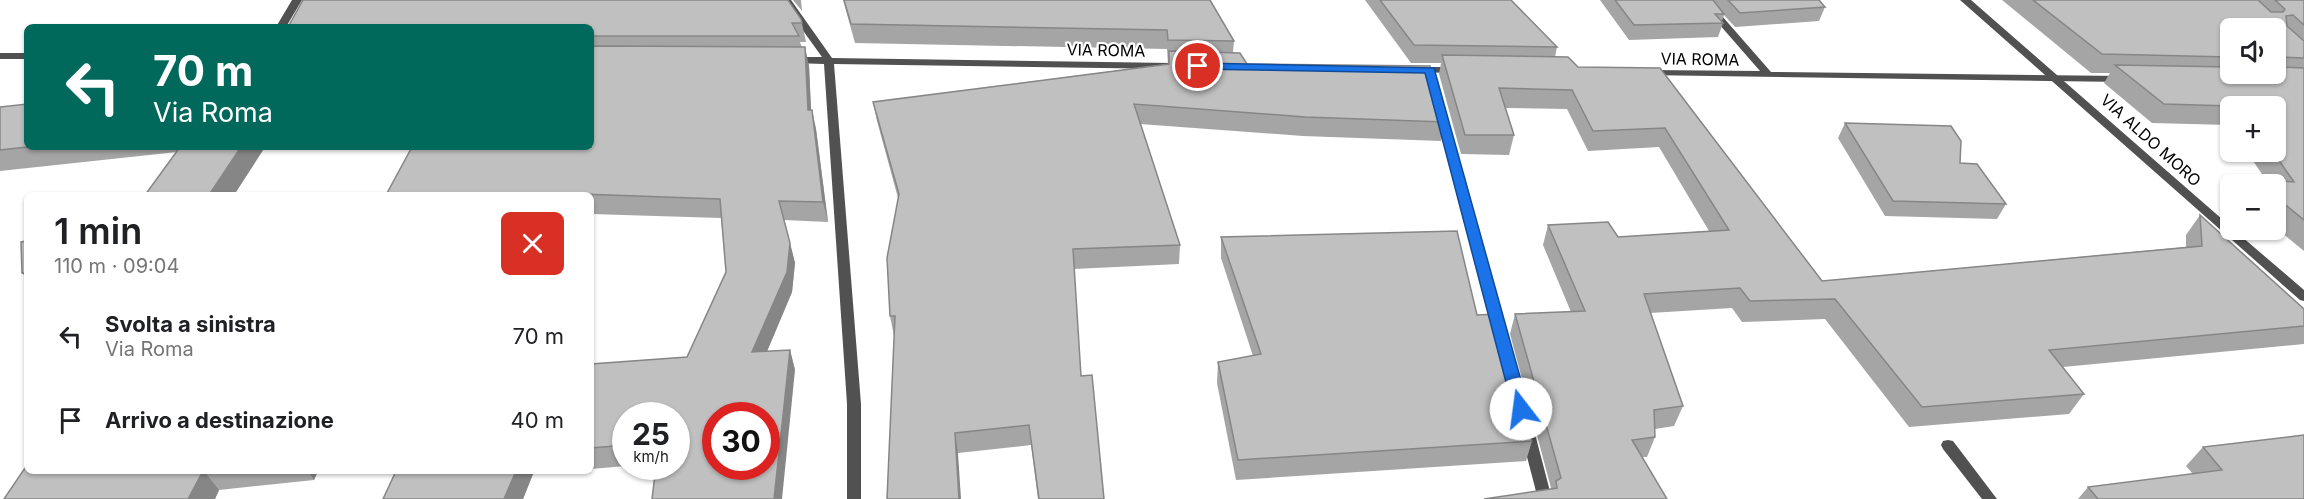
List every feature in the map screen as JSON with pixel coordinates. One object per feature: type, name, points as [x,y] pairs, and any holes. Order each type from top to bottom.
[{"type":"street","points":[[283,24],[297,0]]},
{"type":"street","points":[[786,0],[828,60],[854,404],[854,499]]},
{"type":"street","points":[[1703,0],[1768,74]]},
{"type":"street","name":"VIA ALDO MORO","points":[[1965,0],[2058,78],[2304,297]]},
{"type":"street","points":[[0,56],[24,56]]},
{"type":"street","name":"VIA ROMA","points":[[781,60],[1182,66]]},
{"type":"street","points":[[1406,70],[1433,81],[1464,70]]},
{"type":"street","name":"VIA ROMA","points":[[1638,73],[1664,78],[1768,74],[2140,80]]},
{"type":"street","points":[[1433,81],[1503,341]]},
{"type":"street","points":[[1524,420],[1545,499]]},
{"type":"street","points":[[1948,445],[1990,499]]},
{"type":"building","points":[[303,0],[788,0],[802,23],[792,23],[799,36],[594,36],[594,24],[290,24]]},
{"type":"building","points":[[844,0],[1210,0],[1234,41],[1168,40],[1167,30],[851,24]]},
{"type":"building","points":[[1380,0],[1511,0],[1557,47],[1414,45]]},
{"type":"building","points":[[1615,0],[1713,0],[1724,14],[1715,14],[1723,23],[1634,25]]},
{"type":"building","points":[[1728,0],[1819,0],[1825,7],[1740,13]]},
{"type":"building","points":[[2033,0],[2258,0],[2271,12],[2283,12],[2285,9],[2275,0],[2304,0],[2304,25],[2293,15],[2286,16],[2287,26],[2304,41],[2304,58],[2286,57],[2286,18],[2220,18],[2220,57],[2102,54]]},
{"type":"building","points":[[594,46],[805,47],[808,110],[812,110],[823,202],[779,201],[790,243],[787,272],[752,352],[790,350],[780,443],[780,402],[702,402],[702,480],[776,480],[774,499],[652,499],[654,480],[690,480],[690,402],[612,402],[612,446],[594,448],[594,364],[687,357],[726,272],[720,199],[594,194],[594,192],[388,192],[410,150],[594,150]]},
{"type":"building","points":[[1169,51],[1240,53],[1247,64],[1430,66],[1445,122],[1305,117],[1134,104],[1180,245],[1073,249],[1081,376],[1092,375],[1104,499],[1039,499],[1029,425],[955,433],[959,499],[887,499],[895,316],[890,316],[887,258],[899,194],[873,102],[1169,64]]},
{"type":"building","points":[[1442,55],[1568,57],[1578,67],[1660,68],[1822,281],[2202,246],[2200,215],[2220,233],[2220,240],[2228,240],[2304,309],[2304,326],[2049,350],[2084,394],[1922,407],[1835,299],[1750,301],[1740,288],[1644,294],[1683,406],[1654,410],[1655,437],[1632,440],[1667,499],[1484,499],[1557,488],[1556,481],[1561,478],[1515,314],[1585,311],[1548,225],[1608,222],[1618,237],[1729,230],[1665,128],[1593,131],[1572,90],[1499,88],[1514,135],[1465,135]]},
{"type":"building","points":[[2115,65],[2220,67],[2220,84],[2286,84],[2286,67],[2304,68],[2304,220],[2286,205],[2286,181],[2294,182],[2280,162],[2286,162],[2286,96],[2220,96],[2220,106],[2164,104]]},
{"type":"building","points":[[24,104],[24,147],[0,150],[0,107]]},
{"type":"building","points":[[1845,123],[1951,126],[1961,141],[1960,163],[1977,164],[2006,204],[1893,201]]},
{"type":"building","points":[[178,150],[239,150],[211,192],[147,192]]},
{"type":"building","points":[[1457,231],[1477,315],[1497,314],[1532,441],[1238,460],[1218,362],[1261,354],[1221,237]]},
{"type":"building","points":[[21,242],[24,242],[24,273],[22,273]]},
{"type":"building","points":[[2304,435],[2304,499],[2098,499],[2088,487],[2222,470],[2203,447]]},
{"type":"building","points":[[24,469],[24,474],[201,474],[188,499],[4,499]]},
{"type":"building","points":[[395,474],[515,474],[504,499],[383,499]]},
{"type":"route","points":[[1198,66],[1430,70],[1521,409]]}]
